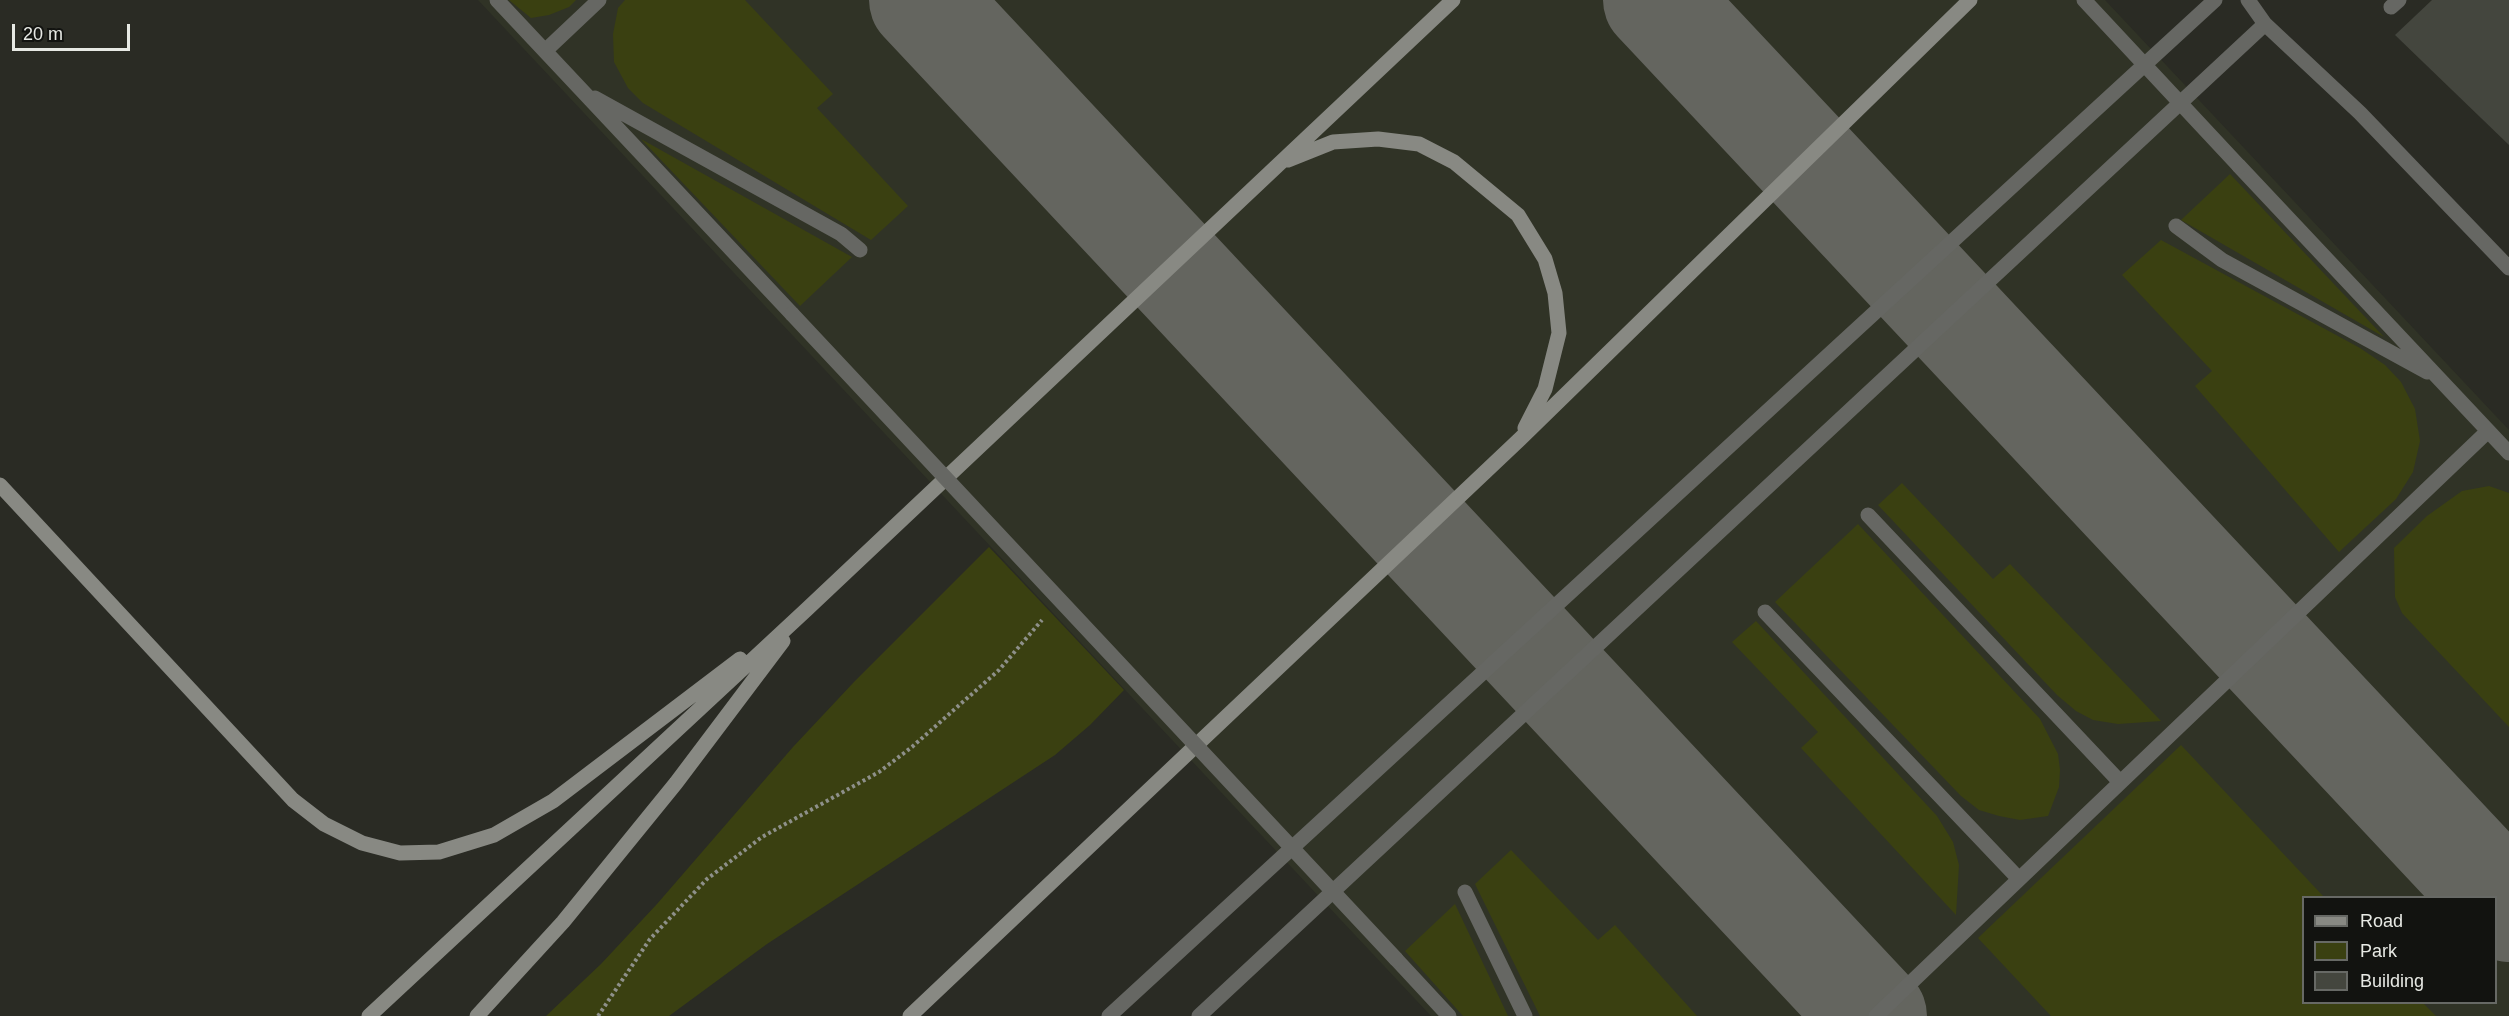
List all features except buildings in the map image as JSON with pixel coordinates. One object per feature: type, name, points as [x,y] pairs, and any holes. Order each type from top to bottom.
[{"type":"main road","points":[[369,1016],[806,610],[1453,0]]},
{"type":"main road","points":[[910,1016],[1520,439],[1970,0]]},
{"type":"main road","points":[[1280,163],[1333,142],[1378,139],[1419,144],[1454,162],[1518,215],[1545,259],[1555,293],[1559,333],[1545,388],[1520,439]]},
{"type":"main road","points":[[0,485],[293,800],[324,824],[362,843],[400,853],[439,852],[494,835],[543,806],[806,610]]},
{"type":"main road","points":[[477,1016],[563,921],[676,783],[806,610]]},
{"type":"street","points":[[497,0],[1449,1016]]},
{"type":"street","points":[[545,51],[599,0]]},
{"type":"street","points":[[2084,0],[2509,453]]},
{"type":"street","points":[[1109,1016],[2215,0]]},
{"type":"street","points":[[2248,0],[2265,24],[2360,113],[2509,268]]},
{"type":"street","points":[[1199,1016],[2265,24]]},
{"type":"street","points":[[582,90],[834,230],[860,250]]},
{"type":"street","points":[[2176,226],[2222,260],[2439,378]]},
{"type":"street","points":[[1876,1016],[2488,431]]},
{"type":"street","points":[[1868,515],[2120,782]]},
{"type":"street","points":[[1765,612],[2019,879]]},
{"type":"street","points":[[1465,892],[1525,1016]]},
{"type":"path","points":[[598,1016],[650,939],[676,909],[707,879],[762,837],[879,772],[912,747],[999,670],[1022,646],[1049,610]]},
{"type":"shaded area","points":[[478,0],[2105,0],[2509,430],[2509,1016],[1431,1016]]},
{"type":"green space","points":[[509,0],[576,0],[569,7],[549,15],[531,18]]},
{"type":"green space","points":[[625,0],[745,0],[833,94],[817,108],[908,206],[871,240],[643,103],[628,88],[614,62],[613,34],[618,8]]},
{"type":"green space","points":[[641,139],[852,257],[800,306]]},
{"type":"green space","points":[[2230,174],[2384,337],[2181,220]]},
{"type":"green space","points":[[2161,240],[2360,348],[2385,365],[2401,382],[2415,409],[2420,441],[2413,472],[2396,499],[2339,552],[2195,386],[2212,371],[2122,275]]},
{"type":"green space","points":[[1902,483],[1993,579],[2010,564],[2161,721],[2118,724],[2093,720],[2076,711],[2057,695],[1878,505]]},
{"type":"green space","points":[[2489,486],[2509,493],[2509,727],[2402,613],[2395,597],[2394,548],[2427,516],[2462,491]]},
{"type":"green space","points":[[1858,524],[2040,719],[2058,754],[2060,770],[2059,787],[2048,816],[2020,820],[1999,816],[1979,810],[1961,796],[1775,602]]},
{"type":"green space","points":[[989,547],[1124,690],[1090,725],[1055,755],[767,944],[669,1016],[546,1016],[601,964],[657,904],[793,747],[854,682]]},
{"type":"green space","points":[[1756,621],[1937,816],[1953,842],[1959,865],[1956,915],[1801,748],[1818,732],[1732,642]]},
{"type":"green space","points":[[2181,745],[2323,896],[2302,896],[2302,1004],[2424,1004],[2436,1016],[2051,1016],[1978,938]]},
{"type":"green space","points":[[1511,850],[1598,940],[1615,925],[1697,1016],[1540,1016],[1475,884]]},
{"type":"green space","points":[[1455,904],[1508,1016],[1463,1016],[1405,951]]},
{"type":"taxiway","points":[[922,0],[1874,1016]]},
{"type":"taxiway","points":[[1656,0],[2497,896]]},
{"type":"taxiway","points":[[2497,896],[2509,909]]}]
